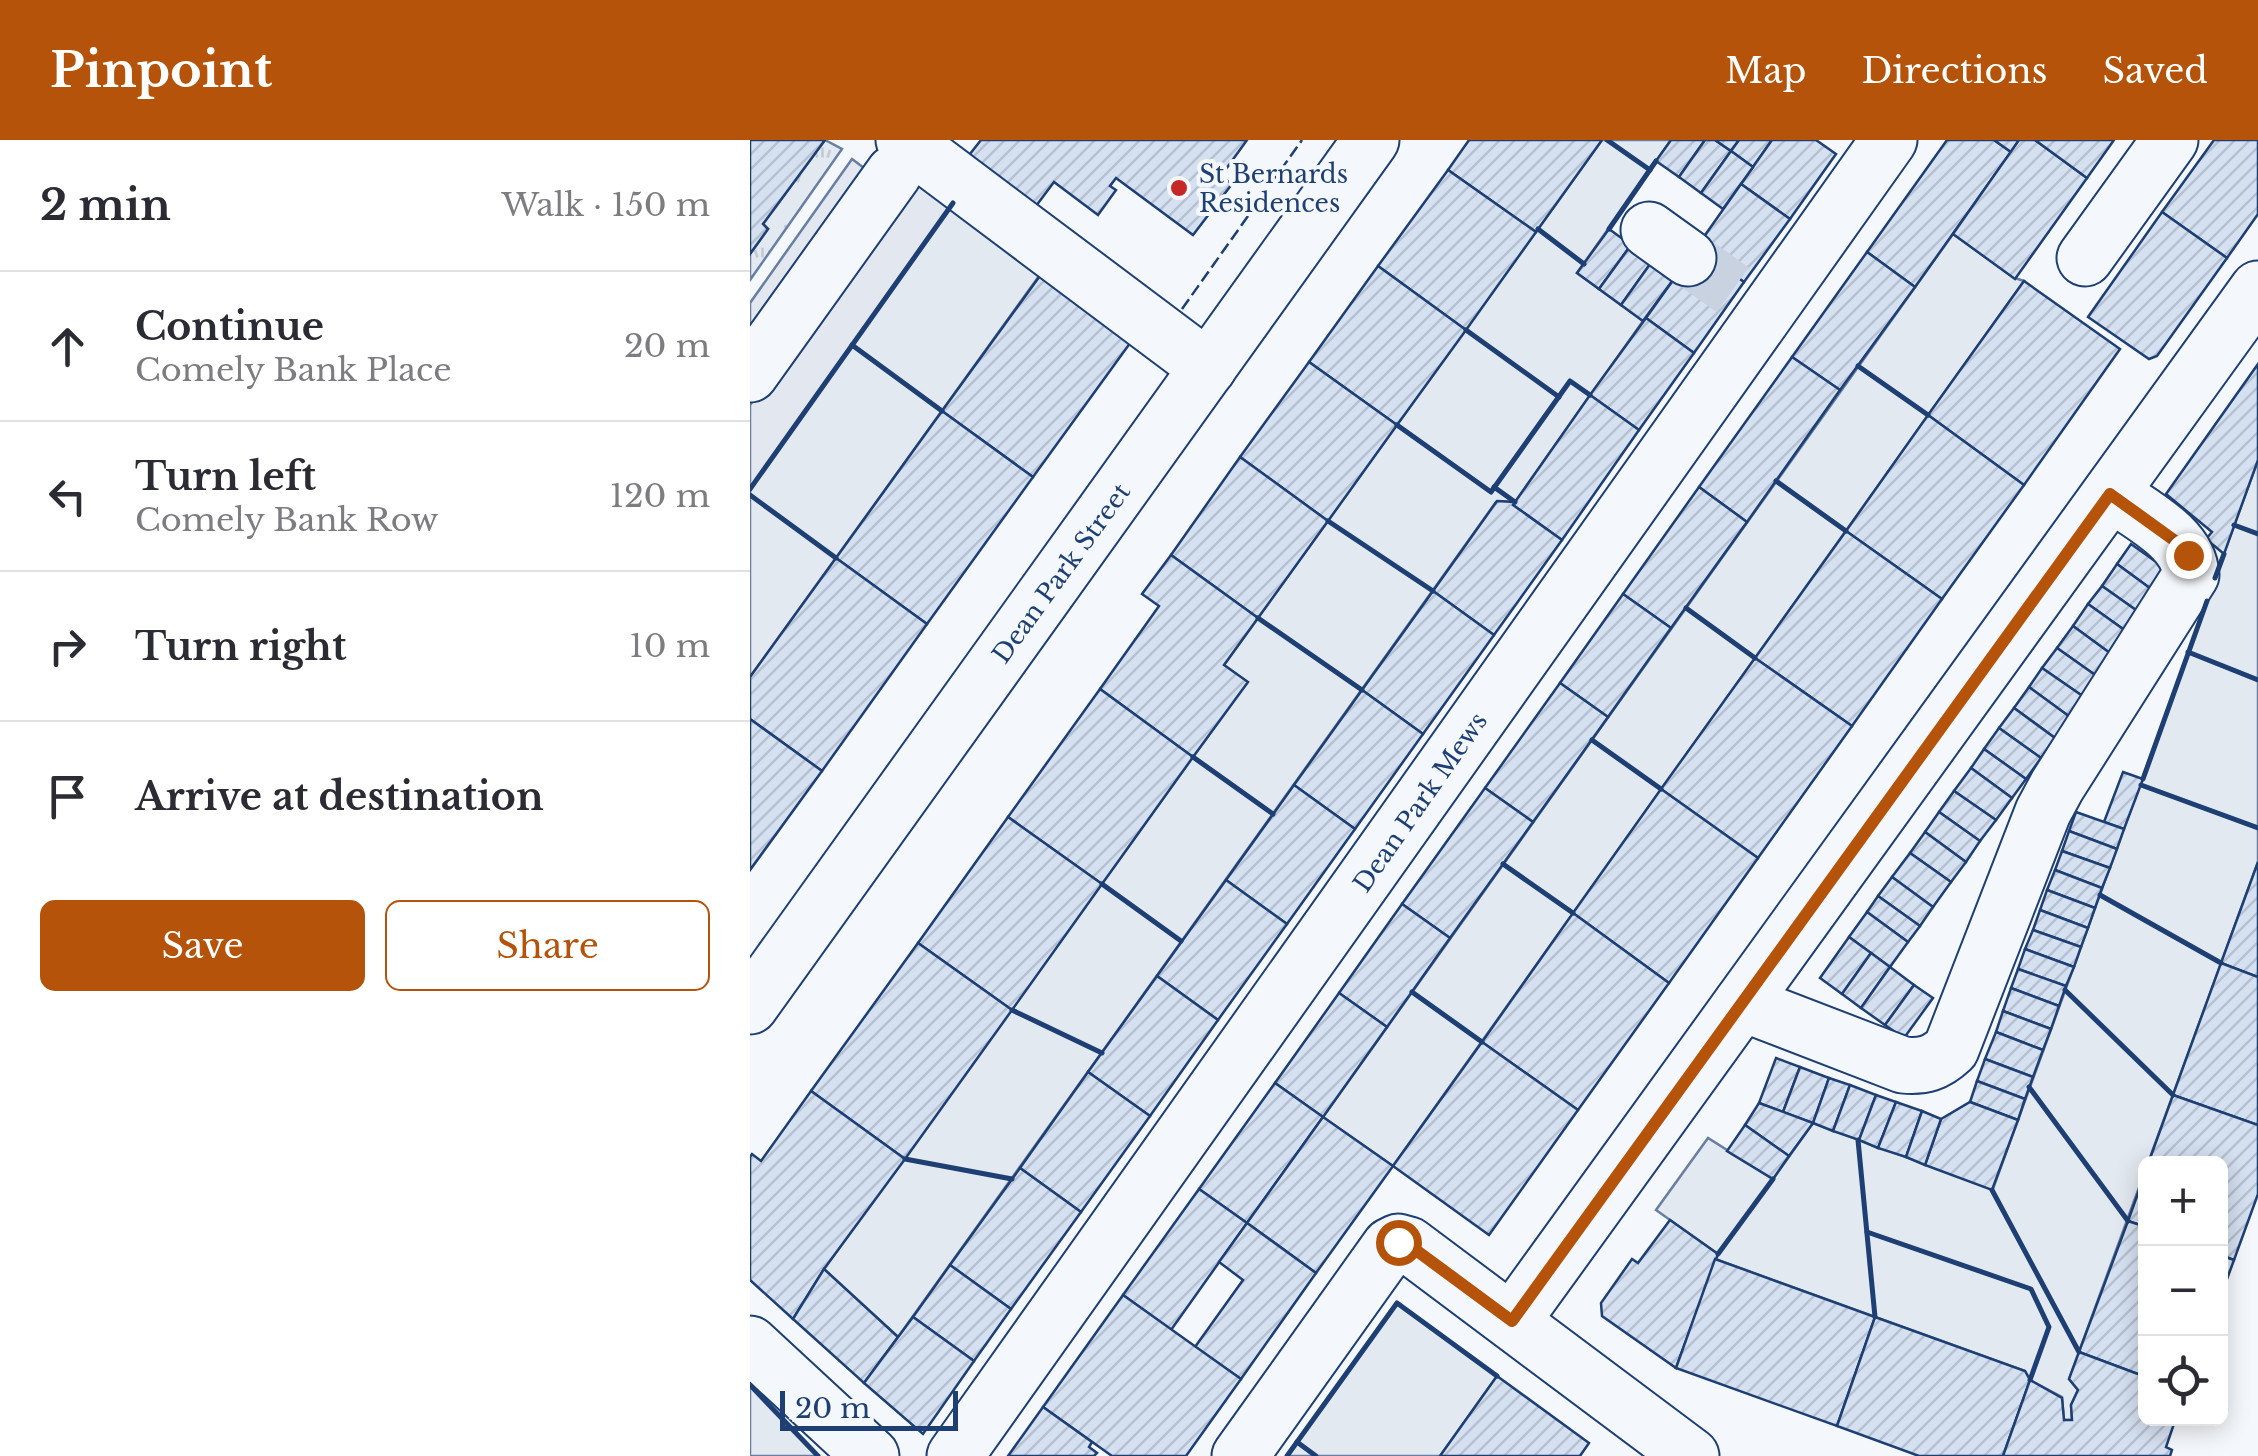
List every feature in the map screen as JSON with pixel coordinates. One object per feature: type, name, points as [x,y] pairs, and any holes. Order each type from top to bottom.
[{"type":"street","name":"Dean Park Street","points":[[750,1006],[1371,140]]},
{"type":"street","points":[[2085,258],[2170,140]]},
{"type":"street","name":"Dean Park Mews","points":[[954,1456],[1752,304],[1883,142]]},
{"type":"street","points":[[750,374],[899,156],[1208,368]]},
{"type":"street","points":[[1512,1321],[2258,290]]},
{"type":"street","points":[[1742,1003],[1903,1065],[1928,1064],[1951,1049],[2050,799],[2191,575],[2188,555],[2178,543],[2110,494]]},
{"type":"street","points":[[1240,1456],[1390,1246],[1398,1242],[1409,1245],[1687,1455]]},
{"type":"street","points":[[750,1344],[872,1456]]},
{"type":"green space","points":[[825,140],[842,149],[750,280],[750,254],[768,229],[763,224]]},
{"type":"green space","points":[[1602,140],[1671,140],[1577,273],[1643,321],[1515,502],[1496,502],[898,1337],[824,1269],[1247,682],[1224,665]]},
{"type":"green space","points":[[956,198],[1047,265],[750,677],[750,489]]},
{"type":"green space","points":[[1953,234],[2024,281],[1393,1166],[1323,1117]]},
{"type":"green space","points":[[2258,460],[2258,862],[2151,1156],[2138,1156],[2138,1190],[2069,1379],[2078,1390],[2071,1405],[2072,1420],[2064,1420],[2062,1397],[2030,1380],[2025,1371],[1715,1259],[1718,1254],[1656,1210],[1708,1138],[1773,1179],[1813,1123],[1993,1189]]},
{"type":"green space","points":[[1397,1303],[1497,1376],[1440,1456],[1287,1456]]},
{"type":"green space","points":[[750,1385],[818,1456],[750,1456]]},
{"type":"shaded area","points":[[852,159],[872,174],[750,346],[750,303]]},
{"type":"shaded area","points":[[918,171],[956,198],[750,489],[750,405]]},
{"type":"building","points":[[750,140],[825,140],[763,224],[768,229],[750,254]]},
{"type":"building","name":"St Bernards Residences","points":[[981,140],[1247,140],[1221,176],[1232,184],[1193,235],[1116,178],[1110,186],[1116,190],[1098,215],[1054,182],[1033,210],[966,159]]},
{"type":"building","points":[[1469,140],[1602,140],[1536,232],[1448,170]]},
{"type":"building","points":[[1671,140],[1705,140],[1679,177],[1656,161]]},
{"type":"building","points":[[1705,140],[1715,140],[1731,151],[1701,193],[1679,177]]},
{"type":"building","points":[[1715,140],[1739,140],[1731,151]]},
{"type":"building","points":[[1739,140],[1772,140],[1753,167],[1731,151]]},
{"type":"building","points":[[1772,140],[1816,140],[1836,154],[1790,219],[1741,184]]},
{"type":"building","points":[[1947,140],[1994,140],[2011,152],[1915,287],[1867,252]]},
{"type":"building","points":[[1994,140],[2019,140],[2011,152]]},
{"type":"building","points":[[2019,140],[2035,140],[2087,178],[2015,279],[1953,234]]},
{"type":"building","points":[[2035,140],[2114,140],[2087,178]]},
{"type":"building","points":[[2214,140],[2258,140],[2258,214],[2227,258],[2162,212]]},
{"type":"building","points":[[1731,151],[1753,167],[1723,209],[1701,193]]},
{"type":"building","points":[[1448,170],[1536,232],[1466,330],[1378,266]]},
{"type":"building","points":[[1741,184],[1790,219],[1744,282],[1696,248]]},
{"type":"building","points":[[2162,212],[2227,258],[2157,356],[2149,359],[2088,317]]},
{"type":"building","points":[[1609,229],[1631,245],[1599,289],[1577,273]]},
{"type":"building","points":[[1631,245],[1653,260],[1621,305],[1599,289]]},
{"type":"building","points":[[1696,248],[1744,282],[1694,353],[1646,318]]},
{"type":"building","points":[[1867,252],[1915,287],[1840,390],[1792,357]]},
{"type":"building","points":[[1653,260],[1675,277],[1643,321],[1621,305]]},
{"type":"building","points":[[1050,262],[1141,328],[1033,477],[942,411]]},
{"type":"building","points":[[1378,266],[1466,330],[1397,425],[1309,362]]},
{"type":"building","points":[[2024,281],[2120,349],[2024,485],[1928,415]]},
{"type":"building","points":[[1646,318],[1694,353],[1639,430],[1590,395]]},
{"type":"building","points":[[1792,357],[1840,390],[1747,522],[1699,487]]},
{"type":"building","points":[[1309,362],[1397,425],[1328,521],[1240,457]]},
{"type":"building","points":[[2258,364],[2258,460],[2224,554],[2206,539],[2212,532],[2166,494]]},
{"type":"building","points":[[1590,395],[1639,430],[1562,540],[1513,505]]},
{"type":"building","points":[[942,411],[1033,477],[927,624],[836,558]]},
{"type":"building","points":[[1928,415],[2024,485],[1942,599],[1846,531]]},
{"type":"building","points":[[1240,457],[1328,521],[1258,618],[1171,555]]},
{"type":"building","points":[[1699,487],[1747,522],[1671,628],[1623,594]]},
{"type":"building","points":[[1497,501],[1515,502],[1513,505],[1562,540],[1494,635],[1433,591]]},
{"type":"building","points":[[1846,531],[1942,599],[1852,726],[1755,658]]},
{"type":"building","points":[[2131,544],[2173,574],[2158,594],[2117,564]]},
{"type":"building","points":[[1171,555],[1258,618],[1224,665],[1248,682],[1193,757],[1100,689],[1159,606],[1142,594]]},
{"type":"building","points":[[836,558],[927,624],[822,771],[750,719],[750,677]]},
{"type":"building","points":[[2117,564],[2158,594],[2143,615],[2102,586]]},
{"type":"building","points":[[2102,586],[2143,615],[2130,634],[2088,604]]},
{"type":"building","points":[[1433,591],[1494,635],[1423,734],[1362,690]]},
{"type":"building","points":[[1623,594],[1671,628],[1608,717],[1560,683]]},
{"type":"building","points":[[2088,604],[2130,634],[2114,656],[2073,626]]},
{"type":"building","points":[[2073,626],[2114,656],[2098,677],[2057,648]]},
{"type":"building","points":[[2057,648],[2098,677],[2084,697],[2042,668]]},
{"type":"building","points":[[1755,658],[1852,726],[1758,858],[1661,789]]},
{"type":"building","points":[[2042,668],[2084,697],[2070,717],[2029,687]]},
{"type":"building","points":[[1560,683],[1608,717],[1533,822],[1485,788]]},
{"type":"building","points":[[2029,687],[2070,717],[2055,738],[2014,708]]},
{"type":"building","points":[[1100,689],[1193,757],[1102,884],[1008,817]]},
{"type":"building","points":[[1362,690],[1423,734],[1355,829],[1294,785]]},
{"type":"building","points":[[2014,708],[2055,738],[2041,758],[1999,728]]},
{"type":"building","points":[[750,719],[822,771],[750,870]]},
{"type":"building","points":[[1999,728],[2041,758],[2026,779],[1984,749]]},
{"type":"building","points":[[1984,749],[2026,779],[2012,798],[1971,768]]},
{"type":"building","points":[[1971,768],[2012,798],[1996,820],[1954,791]]},
{"type":"building","points":[[2123,772],[2143,779],[2124,829],[2104,822]]},
{"type":"building","points":[[1294,785],[1355,829],[1287,924],[1226,880]]},
{"type":"building","points":[[1485,788],[1533,822],[1450,938],[1402,904]]},
{"type":"building","points":[[1661,789],[1758,858],[1669,983],[1573,913]]},
{"type":"building","points":[[1954,791],[1996,820],[1980,841],[1939,812]]},
{"type":"building","points":[[1939,812],[1980,841],[1966,862],[1925,832]]},
{"type":"building","points":[[2076,812],[2124,829],[2117,849],[2069,831]]},
{"type":"building","points":[[1008,817],[1102,884],[1012,1010],[918,943]]},
{"type":"building","points":[[2069,831],[2117,849],[2110,868],[2062,851]]},
{"type":"building","points":[[1925,832],[1966,862],[1951,882],[1910,853]]},
{"type":"building","points":[[2062,851],[2110,868],[2102,888],[2055,870]]},
{"type":"building","points":[[1910,853],[1951,882],[1933,907],[1892,877]]},
{"type":"building","points":[[2258,862],[2258,977],[2221,963]]},
{"type":"building","points":[[2055,870],[2102,888],[2095,908],[2047,890]]},
{"type":"building","points":[[1892,877],[1933,907],[1920,926],[1878,896]]},
{"type":"building","points":[[1226,880],[1287,924],[1218,1020],[1157,976]]},
{"type":"building","points":[[2047,890],[2095,908],[2088,928],[2040,910]]},
{"type":"building","points":[[1878,896],[1920,926],[1908,942],[1867,912]]},
{"type":"building","points":[[1402,904],[1450,938],[1387,1027],[1339,993]]},
{"type":"building","points":[[2040,910],[2088,928],[2081,947],[2033,930]]},
{"type":"building","points":[[1867,912],[1908,942],[1890,967],[1849,937]]},
{"type":"building","points":[[1573,913],[1669,983],[1578,1110],[1482,1042]]},
{"type":"building","points":[[2033,930],[2081,947],[2074,967],[2025,949]]},
{"type":"building","points":[[1849,937],[1871,953],[1842,994],[1820,978]]},
{"type":"building","points":[[918,943],[1012,1010],[905,1159],[811,1091]]},
{"type":"building","points":[[2025,949],[2074,967],[2066,986],[2018,969]]},
{"type":"building","points":[[1871,953],[1890,967],[1861,1008],[1842,994]]},
{"type":"building","points":[[2221,963],[2258,977],[2258,1125],[2173,1095]]},
{"type":"building","points":[[1890,967],[1914,985],[1885,1025],[1861,1008]]},
{"type":"building","points":[[2018,969],[2066,986],[2059,1006],[2011,988]]},
{"type":"building","points":[[1157,976],[1218,1020],[1150,1116],[1088,1072]]},
{"type":"building","points":[[1914,985],[1933,998],[1904,1038],[1885,1025]]},
{"type":"building","points":[[2011,988],[2059,1006],[2051,1029],[2003,1011]]},
{"type":"building","points":[[1339,993],[1387,1027],[1323,1117],[1275,1083]]},
{"type":"building","points":[[2003,1011],[2051,1029],[2043,1050],[1996,1032]]},
{"type":"building","points":[[1996,1032],[2043,1050],[2033,1077],[1985,1059]]},
{"type":"building","points":[[1482,1042],[1578,1110],[1489,1235],[1393,1166]]},
{"type":"building","points":[[1776,1058],[1800,1067],[1783,1112],[1759,1103]]},
{"type":"building","points":[[1985,1059],[2033,1077],[2025,1099],[1977,1081]]},
{"type":"building","points":[[1800,1067],[1829,1078],[1813,1123],[1783,1112]]},
{"type":"building","points":[[1088,1072],[1150,1116],[1081,1212],[1020,1168]]},
{"type":"building","points":[[1829,1078],[1850,1085],[1833,1131],[1813,1123]]},
{"type":"building","points":[[1977,1081],[2025,1099],[2018,1120],[1970,1102]]},
{"type":"building","points":[[1275,1083],[1323,1117],[1247,1223],[1199,1189]]},
{"type":"building","points":[[1850,1085],[1876,1095],[1859,1140],[1833,1131]]},
{"type":"building","points":[[811,1091],[905,1159],[824,1269],[793,1319],[750,1280],[750,1157],[752,1154],[761,1161]]},
{"type":"building","points":[[1876,1095],[1896,1102],[1878,1148],[1859,1140]]},
{"type":"building","points":[[2173,1095],[2258,1125],[2258,1194],[2234,1260],[2228,1258],[2228,1156],[2151,1156]]},
{"type":"building","points":[[1896,1102],[1922,1111],[1906,1157],[1878,1148]]},
{"type":"building","points":[[1970,1102],[2018,1120],[1992,1190],[1925,1165],[1941,1119]]},
{"type":"building","points":[[1759,1103],[1813,1123],[1789,1156],[1745,1125]]},
{"type":"building","points":[[1922,1111],[1941,1119],[1925,1165],[1906,1157]]},
{"type":"building","points":[[1323,1117],[1393,1166],[1316,1273],[1247,1223]]},
{"type":"building","points":[[1745,1125],[1789,1156],[1773,1179],[1727,1151]]},
{"type":"building","points":[[1020,1168],[1081,1212],[1011,1309],[950,1265]]},
{"type":"building","points":[[1199,1189],[1247,1223],[1171,1330],[1123,1295]]},
{"type":"building","points":[[2138,1193],[2138,1224],[2128,1221]]},
{"type":"building","points":[[1670,1220],[1718,1254],[1676,1368],[1602,1316],[1601,1303],[1632,1259],[1638,1263]]},
{"type":"building","points":[[2128,1221],[2138,1224],[2138,1374],[2079,1352]]},
{"type":"building","points":[[1247,1223],[1316,1273],[1241,1379],[1195,1347],[1243,1280],[1219,1262]]},
{"type":"building","points":[[1715,1259],[1875,1317],[1837,1426],[1676,1368]]},
{"type":"building","points":[[950,1265],[1011,1309],[974,1361],[913,1317]]},
{"type":"building","points":[[824,1269],[898,1337],[864,1383],[793,1319]]},
{"type":"building","points":[[1123,1295],[1241,1379],[1186,1456],[1112,1456],[1043,1407]]},
{"type":"building","points":[[913,1317],[974,1361],[923,1434],[864,1383]]},
{"type":"building","points":[[1875,1317],[2025,1371],[2030,1380],[2003,1456],[1919,1456],[1837,1426]]},
{"type":"building","points":[[2079,1352],[2138,1374],[2138,1426],[2173,1426],[2166,1447],[2172,1450],[2170,1456],[2003,1456],[2030,1380],[2062,1398],[2064,1420],[2072,1420],[2071,1405],[2078,1390],[2069,1379]]},
{"type":"building","points":[[1497,1376],[1589,1443],[1580,1456],[1440,1456]]},
{"type":"building","points":[[1043,1407],[1092,1442],[1089,1447],[1097,1453],[1008,1456]]},
{"type":"tunnel","points":[[1688,258],[1737,293]]},
{"type":"fence","points":[[1182,309],[1302,140]]},
{"type":"wall","points":[[1607,140],[1650,170]]},
{"type":"wall","points":[[1609,229],[1656,161]]},
{"type":"wall","points":[[750,489],[953,203]]},
{"type":"wall","points":[[1538,229],[1584,264]]},
{"type":"wall","points":[[1466,330],[1559,397]]},
{"type":"wall","points":[[852,345],[942,411]]},
{"type":"wall","points":[[1858,366],[1928,415]]},
{"type":"wall","points":[[1397,425],[1491,492],[1570,381],[1590,395]]},
{"type":"wall","points":[[1776,481],[1846,531]]},
{"type":"wall","points":[[1494,487],[1515,502]]},
{"type":"wall","points":[[750,495],[836,558]]},
{"type":"wall","points":[[1328,521],[1433,591]]},
{"type":"wall","points":[[2234,525],[2258,534]]},
{"type":"wall","points":[[2215,578],[2224,554]]},
{"type":"wall","points":[[2143,779],[2207,601]]},
{"type":"wall","points":[[1686,608],[1755,658]]},
{"type":"wall","points":[[1258,618],[1362,690]]},
{"type":"wall","points":[[2188,652],[2258,680]]},
{"type":"wall","points":[[1592,740],[1661,789]]},
{"type":"wall","points":[[1193,757],[1273,814]]},
{"type":"wall","points":[[2141,785],[2258,828]]},
{"type":"wall","points":[[1503,864],[1573,913]]},
{"type":"wall","points":[[1102,884],[1181,941]]},
{"type":"wall","points":[[2100,895],[2221,963]]},
{"type":"wall","points":[[2065,990],[2173,1095]]},
{"type":"wall","points":[[1412,992],[1482,1042]]},
{"type":"wall","points":[[1012,1010],[1102,1053]]},
{"type":"wall","points":[[2029,1087],[2128,1221]]},
{"type":"wall","points":[[1858,1140],[1875,1317]]},
{"type":"wall","points":[[905,1159],[1012,1179]]},
{"type":"wall","points":[[1718,1254],[1773,1179]]},
{"type":"wall","points":[[1992,1190],[2079,1352]]},
{"type":"wall","points":[[1867,1232],[2031,1289],[2049,1327],[2030,1380]]},
{"type":"wall","points":[[1287,1456],[1397,1303],[1497,1376]]},
{"type":"wall","points":[[750,1385],[818,1456]]},
{"type":"wall","points":[[1297,1442],[1316,1456]]},
{"type":"place","name":"St Bernards Residences","points":[[1179,188]]},
{"type":"route","points":[[1398,1242],[1409,1245],[1512,1321],[2110,494],[2178,543],[2188,555]]}]
